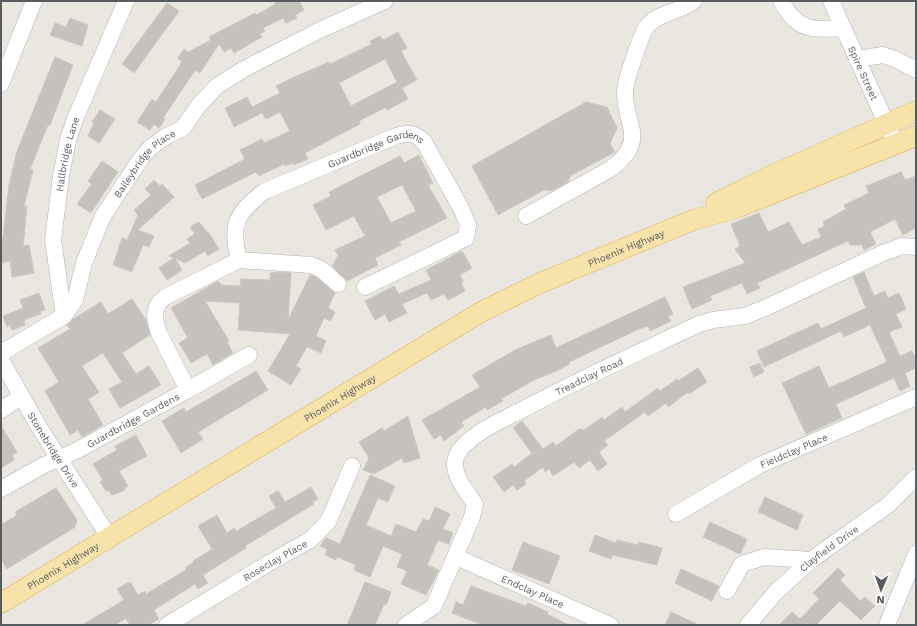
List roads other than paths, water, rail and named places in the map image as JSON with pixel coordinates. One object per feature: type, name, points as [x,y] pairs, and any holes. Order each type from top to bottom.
[{"type":"main road","name":"Phoenix Highway","points":[[693,220],[710,207],[775,174],[916,111]]},
{"type":"main road","name":"Phoenix Highway","points":[[1,603],[481,312],[540,283],[693,220],[736,208],[916,136]]},
{"type":"street","points":[[1,84],[34,1]]},
{"type":"street","name":"Hallbridge Lane","points":[[64,316],[53,240],[61,176],[68,140],[75,119],[126,1]]},
{"type":"street","name":"Baileybridge Place","points":[[1,353],[64,316],[75,300],[84,263],[103,216],[142,157],[151,147],[165,137],[183,128],[199,105],[217,86],[244,69],[322,28],[385,1]]},
{"type":"street","points":[[526,216],[612,168],[624,158],[630,148],[632,125],[626,105],[624,90],[642,33],[649,23],[694,1]]},
{"type":"street","points":[[781,1],[796,22],[810,28],[843,28]]},
{"type":"street","name":"Spire Street","points":[[831,1],[896,144]]},
{"type":"street","points":[[857,59],[884,55],[916,70]]},
{"type":"street","name":"Guardbridge Gardens","points":[[239,260],[234,241],[238,216],[250,202],[265,191],[396,136],[406,133],[418,136],[424,142],[461,208],[468,225],[466,238],[365,287]]},
{"type":"street","name":"Treadclay Road","points":[[406,625],[434,606],[468,528],[474,504],[460,482],[455,464],[456,455],[464,444],[491,426],[567,385],[699,324],[713,320],[745,316],[883,253],[902,246],[916,247]]},
{"type":"street","name":"Guardbridge Gardens","points":[[1,489],[44,464],[60,458],[188,390],[159,333],[154,312],[158,302],[204,276],[239,260],[311,265],[330,276],[338,284]]},
{"type":"street","points":[[188,390],[249,355]]},
{"type":"street","name":"Stonebridge Drive","points":[[1,360],[21,398],[109,537]]},
{"type":"street","name":"Fieldclay Place","points":[[676,514],[760,465],[916,397]]},
{"type":"street","points":[[1,410],[21,398]]},
{"type":"street","name":"Roseclay Place","points":[[167,625],[310,540],[328,522],[352,466]]},
{"type":"street","name":"Clayfield Drive","points":[[748,625],[776,592],[811,560],[888,505],[916,477]]},
{"type":"street","points":[[887,625],[916,554]]},
{"type":"street","name":"Endclay Place","points":[[456,557],[610,625]]},
{"type":"street","points":[[727,591],[742,564],[764,557],[811,560]]}]
